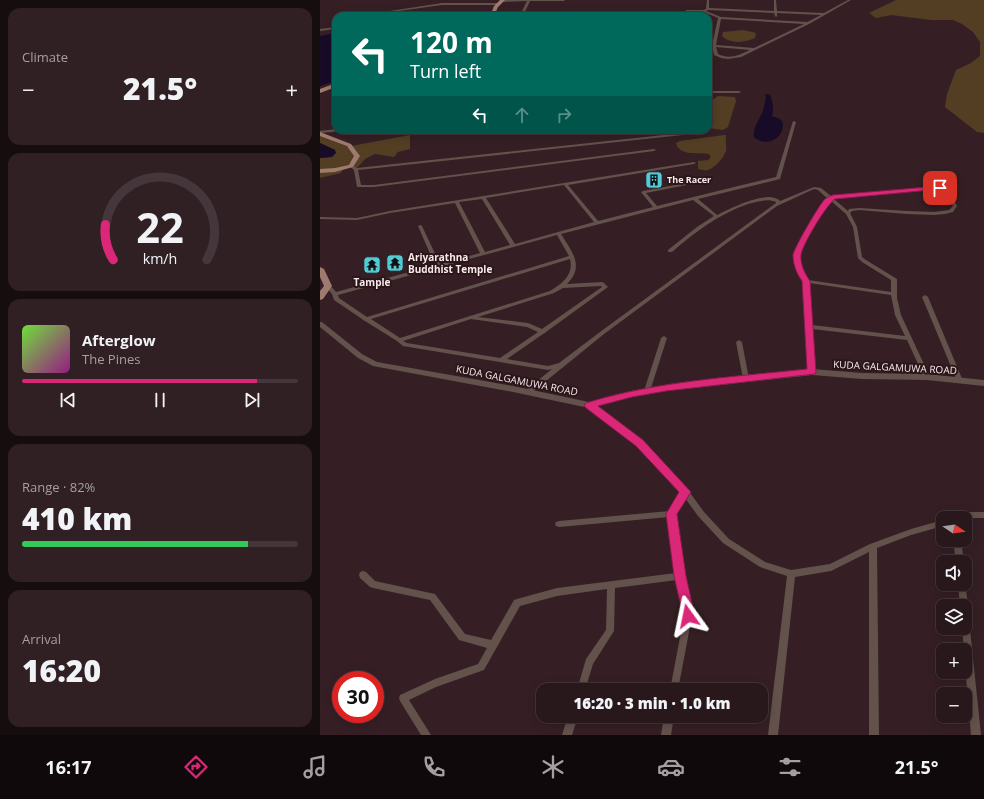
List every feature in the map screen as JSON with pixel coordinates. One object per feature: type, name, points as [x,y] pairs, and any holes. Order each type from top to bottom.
[{"type":"main road","points":[[494,12],[496,6],[501,1]]},
{"type":"main road","points":[[320,91],[332,86]]},
{"type":"main road","points":[[320,133],[341,141],[353,148],[357,156],[354,168],[320,171]]},
{"type":"main road","points":[[320,269],[328,286],[320,297]]},
{"type":"street","points":[[442,4],[444,0]]},
{"type":"street","points":[[463,4],[469,0]]},
{"type":"street","points":[[386,12],[442,4],[564,0]]},
{"type":"street","points":[[705,10],[708,0]]},
{"type":"street","points":[[775,0],[776,21]]},
{"type":"street","points":[[720,18],[714,46],[716,55],[722,58],[730,59],[755,49],[808,23],[850,0]]},
{"type":"street","points":[[524,12],[529,1]]},
{"type":"street","points":[[705,10],[709,12]]},
{"type":"street","points":[[687,12],[705,10],[824,14]]},
{"type":"street","points":[[712,14],[720,18],[808,23]]},
{"type":"street","points":[[320,30],[332,28]]},
{"type":"street","points":[[714,46],[755,49]]},
{"type":"street","points":[[712,92],[739,92]]},
{"type":"street","points":[[335,294],[597,223],[779,178],[794,122]]},
{"type":"street","points":[[320,133],[332,131]]},
{"type":"street","points":[[654,150],[374,186],[359,186],[354,168],[682,134]]},
{"type":"street","points":[[320,218],[357,219],[390,212],[566,185],[694,163]]},
{"type":"street","points":[[656,208],[643,192],[707,180]]},
{"type":"street","points":[[566,185],[597,223]]},
{"type":"street","points":[[328,286],[335,294],[336,299],[405,345],[548,368],[561,365],[775,206],[814,188],[819,189],[848,213],[855,227],[860,257],[894,279],[894,294],[898,315],[927,377]]},
{"type":"street","points":[[812,372],[806,281],[800,273],[797,254],[822,208],[830,198],[940,188],[944,189],[949,194],[955,206],[951,211],[945,212],[924,213],[851,210],[848,213]]},
{"type":"street","points":[[484,198],[513,245]]},
{"type":"street","points":[[694,198],[716,216]]},
{"type":"street","points":[[670,251],[716,216],[738,206],[762,199],[775,199],[778,201],[775,206]]},
{"type":"street","points":[[457,202],[483,253]]},
{"type":"street","points":[[420,226],[438,266]]},
{"type":"street","points":[[399,340],[552,292],[562,286],[569,280],[574,262],[559,234]]},
{"type":"street","points":[[365,319],[572,256]]},
{"type":"street","points":[[806,281],[894,294]]},
{"type":"street","points":[[502,360],[604,287],[602,284],[562,286]]},
{"type":"street","points":[[925,298],[960,381]]},
{"type":"street","points":[[470,318],[528,325],[543,332]]},
{"type":"street","name":"KUDA GALGAMUWA ROAD","points":[[320,324],[360,356],[375,364],[528,392],[589,405],[666,388],[812,372],[862,376],[927,377],[984,383]]},
{"type":"street","points":[[809,327],[908,338]]},
{"type":"street","points":[[648,391],[664,338]]},
{"type":"street","points":[[739,342],[746,379]]},
{"type":"street","points":[[528,392],[566,361]]},
{"type":"street","points":[[589,405],[640,443],[685,492],[701,514],[726,541],[763,565],[791,574],[831,567],[873,546],[911,532],[936,525]]},
{"type":"street","points":[[675,683],[688,616],[680,576],[672,514],[685,492]]},
{"type":"street","points":[[559,524],[672,514]]},
{"type":"street","points":[[972,516],[984,514]]},
{"type":"street","points":[[873,546],[874,735]]},
{"type":"street","points":[[773,735],[791,574]]},
{"type":"street","points":[[363,575],[372,584],[432,597],[462,637],[493,645]]},
{"type":"street","points":[[426,735],[403,698],[436,683],[481,667],[516,603],[557,592],[680,576]]},
{"type":"street","points":[[583,683],[590,662],[610,630],[611,586]]},
{"type":"street","points":[[966,635],[976,735]]},
{"type":"street","points":[[567,735],[571,723]]},
{"type":"street","points":[[666,735],[669,723]]},
{"type":"shaded area","points":[[896,0],[984,0],[984,133],[977,132],[945,107],[947,94],[956,70],[971,63],[980,56],[980,42],[973,32],[962,24],[953,20],[931,20],[891,15],[876,18],[869,13]]},
{"type":"shaded area","points":[[743,30],[756,33],[755,38],[738,42],[725,39],[722,36],[723,32]]},
{"type":"shaded area","points":[[332,34],[332,82],[320,86],[320,36]]},
{"type":"shaded area","points":[[765,95],[770,95],[772,103],[772,116],[780,119],[783,123],[783,129],[781,133],[773,140],[764,142],[754,137],[754,133],[755,127],[762,113],[766,97]]},
{"type":"shaded area","points":[[718,96],[735,97],[736,101],[728,127],[723,130],[712,129],[712,100]]},
{"type":"shaded area","points":[[320,134],[351,146],[410,135],[410,149],[398,152],[394,157],[375,154],[365,159],[356,169],[351,166],[344,168],[341,173],[320,178],[320,158],[332,157],[335,150],[320,143]]},
{"type":"shaded area","points":[[726,135],[725,154],[716,165],[707,170],[698,169],[698,161],[708,160],[711,157],[709,154],[685,152],[678,147],[676,143],[680,141]]},
{"type":"shaded area","points":[[320,143],[335,150],[336,153],[332,157],[320,158]]},
{"type":"place","name":"The Racer","points":[[654,180]]},
{"type":"place","name":"Ariyarathna Buddhist Temple","points":[[395,263]]},
{"type":"place","name":"Tample","points":[[372,265]]},
{"type":"route","points":[[688,616],[680,576],[672,514],[685,492],[640,443],[589,405],[632,394],[666,388],[812,372],[806,281],[800,273],[797,254],[822,208],[827,201],[833,197],[940,188]]}]
